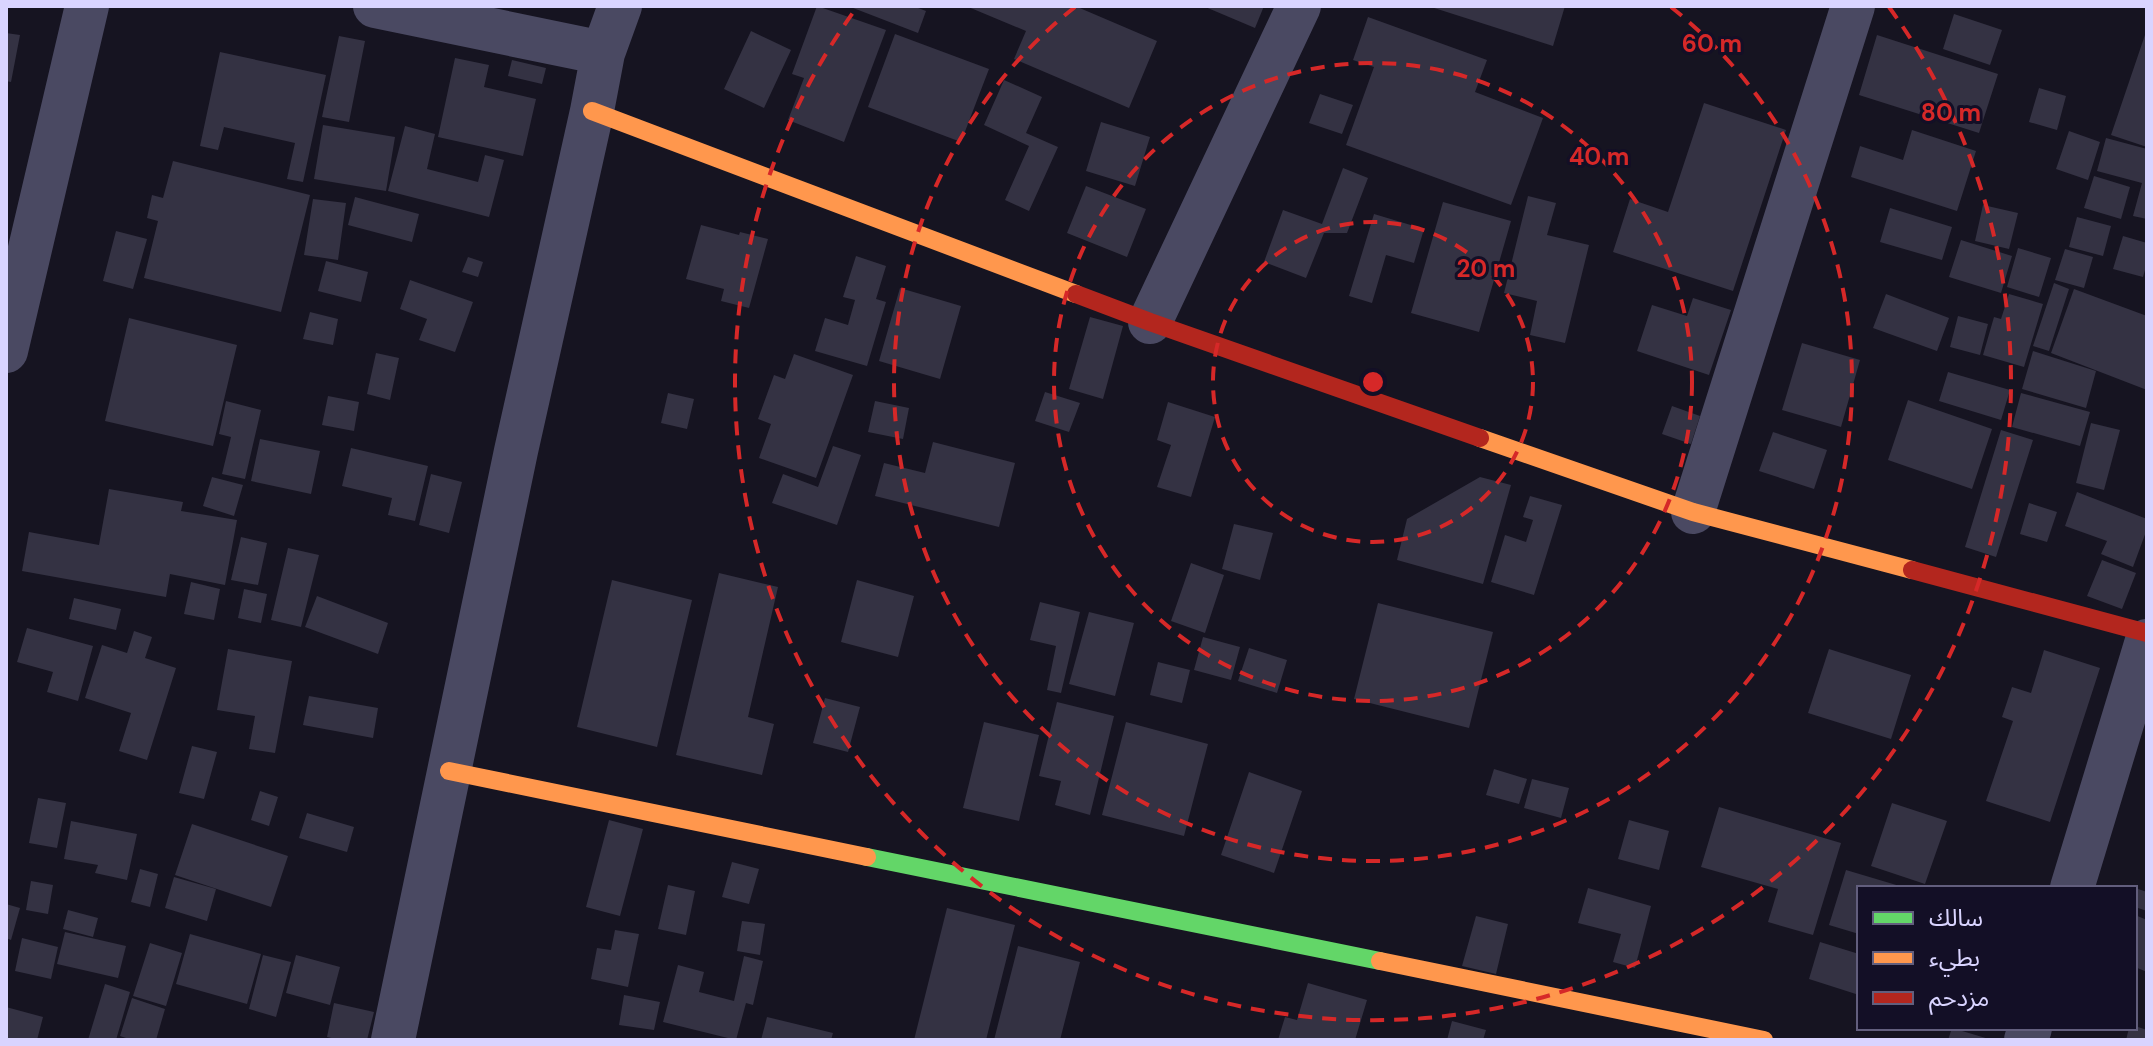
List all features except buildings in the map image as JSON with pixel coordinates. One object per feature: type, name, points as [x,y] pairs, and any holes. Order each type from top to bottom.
[{"type":"street","points":[[6,351],[87,6]]},
{"type":"street","points":[[375,6],[603,53]]},
{"type":"street","points":[[393,1040],[603,53],[620,6]]},
{"type":"street","points":[[1150,322],[1299,6]]},
{"type":"street","points":[[1693,512],[1853,6]]},
{"type":"street","points":[[592,111],[1150,322],[1693,512],[2147,633]]},
{"type":"street","points":[[2073,886],[2147,641]]},
{"type":"street","points":[[449,771],[1764,1040]]},
{"type":"traffic: fast","points":[[867,857],[1380,961]]},
{"type":"traffic: slow","points":[[592,111],[1076,294]]},
{"type":"traffic: slow","points":[[1480,438],[1693,512],[1912,570]]},
{"type":"traffic: slow","points":[[449,771],[867,857]]},
{"type":"traffic: slow","points":[[1380,961],[1764,1040]]},
{"type":"traffic: jam","points":[[1076,294],[1480,438]]},
{"type":"traffic: jam","points":[[1912,570],[2147,633]]}]
